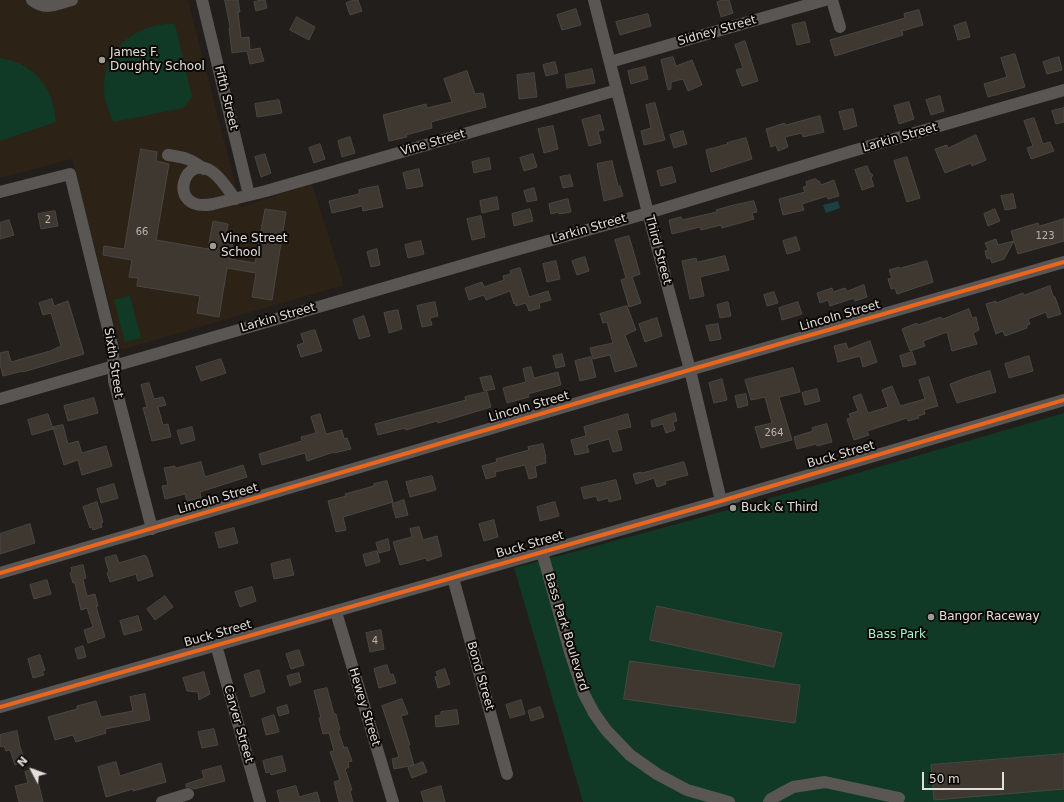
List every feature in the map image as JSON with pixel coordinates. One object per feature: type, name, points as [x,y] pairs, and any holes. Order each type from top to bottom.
[{"type":"street","points":[[32,0],[39,5],[49,6],[72,0]]},
{"type":"street","name":"Fifth Street","points":[[202,0],[249,195]]},
{"type":"street","name":"Third Street","points":[[594,0],[648,213],[690,370],[721,501]]},
{"type":"street","name":"Sidney Street","points":[[610,62],[825,0]]},
{"type":"street","points":[[832,0],[840,27]]},
{"type":"street","name":"Vine Street","points":[[204,169],[200,168],[192,170],[186,176],[183,183],[185,197],[191,202],[205,206],[235,199],[617,90]]},
{"type":"street","name":"Larkin Street","points":[[0,399],[648,213],[850,152],[1064,90]]},
{"type":"street","points":[[168,155],[193,160],[204,169],[215,174],[235,199]]},
{"type":"street","name":"Sixth Street","points":[[0,192],[70,174],[113,349],[114,381],[152,529]]},
{"type":"street","name":"Lincoln Street","points":[[0,573],[690,370],[1064,262]]},
{"type":"street","name":"Buck Street","points":[[0,707],[721,501],[1064,400]]},
{"type":"street","name":"Bass Park Boulevard","points":[[542,552],[570,652],[584,694],[594,713],[606,730],[630,755],[657,774],[687,790],[730,802]]},
{"type":"street","name":"Bond Street","points":[[452,578],[507,774]]},
{"type":"street","name":"Hewey Street","points":[[336,612],[393,802]]},
{"type":"street","name":"Carver Street","points":[[216,645],[260,802]]},
{"type":"street","points":[[769,802],[771,798],[793,787],[825,782],[898,798]]},
{"type":"street","points":[[162,802],[188,794]]},
{"type":"shaded area","points":[[0,0],[188,0],[241,207],[312,184],[344,285],[121,350],[72,159],[0,178]]},
{"type":"green space","points":[[165,24],[175,24],[192,97],[183,108],[114,122],[107,105],[104,89],[106,73],[111,58],[120,46],[132,36],[147,28]]},
{"type":"green space","points":[[0,58],[23,65],[40,79],[51,98],[56,122],[0,141]]},
{"type":"green space","points":[[130,296],[141,338],[125,342],[114,300]]},
{"type":"green space","name":"Bass Park","points":[[1064,413],[1064,802],[583,802],[514,568],[765,500]]},
{"type":"water","points":[[838,201],[840,208],[826,213],[823,205]]},
{"type":"building","points":[[225,0],[238,0],[241,38],[249,37],[250,50],[260,48],[264,61],[250,64],[247,51],[232,53],[230,28]]},
{"type":"building","points":[[265,0],[267,8],[256,11],[254,2]]},
{"type":"building","points":[[358,0],[362,11],[350,15],[346,3]]},
{"type":"building","points":[[729,0],[733,13],[721,17],[717,2]]},
{"type":"building","points":[[576,9],[581,25],[562,30],[557,15]]},
{"type":"building","points":[[919,10],[923,25],[902,31],[903,35],[835,56],[830,40],[905,18],[904,14]]},
{"type":"building","points":[[648,14],[651,26],[620,35],[616,22]]},
{"type":"building","points":[[297,17],[315,27],[309,40],[290,30]]},
{"type":"building","points":[[805,22],[810,42],[797,45],[792,25]]},
{"type":"building","points":[[966,22],[970,37],[958,40],[954,26]]},
{"type":"building","points":[[745,41],[758,81],[742,86],[736,70],[743,68],[735,45]]},
{"type":"building","points":[[1015,54],[1025,87],[988,97],[984,84],[1007,77],[1001,58]]},
{"type":"building","points":[[673,57],[676,66],[692,60],[702,85],[688,91],[683,79],[671,82],[671,89],[668,90],[661,60]]},
{"type":"building","points":[[1059,57],[1062,70],[1047,74],[1043,62]]},
{"type":"building","points":[[555,62],[558,73],[546,76],[543,65]]},
{"type":"building","points":[[645,67],[648,79],[631,84],[628,71]]},
{"type":"building","points":[[592,69],[595,83],[567,88],[565,75]]},
{"type":"building","points":[[467,71],[475,94],[483,93],[486,107],[431,122],[432,128],[406,135],[407,137],[389,141],[383,115],[426,104],[427,108],[452,102],[444,79]]},
{"type":"building","points":[[534,73],[537,97],[519,99],[517,75]]},
{"type":"building","points":[[940,96],[944,111],[931,115],[926,100]]},
{"type":"building","points":[[279,100],[282,113],[257,117],[255,104]]},
{"type":"building","points":[[909,102],[914,119],[899,124],[894,106]]},
{"type":"building","points":[[655,103],[665,140],[644,145],[641,131],[651,128],[646,105]]},
{"type":"building","points":[[1064,108],[1064,122],[1056,124],[1052,111]]},
{"type":"building","points":[[853,109],[857,126],[844,130],[839,112]]},
{"type":"building","points":[[600,115],[604,130],[598,131],[601,143],[589,146],[582,120]]},
{"type":"building","points":[[820,116],[824,132],[803,137],[802,133],[785,137],[788,147],[778,151],[776,145],[771,147],[766,129],[785,123],[785,125]]},
{"type":"building","points":[[1034,118],[1043,144],[1050,142],[1054,151],[1031,159],[1027,148],[1033,146],[1024,121]]},
{"type":"building","points":[[553,126],[558,149],[544,153],[538,129]]},
{"type":"building","points":[[683,131],[687,144],[674,148],[670,135]]},
{"type":"building","points":[[976,135],[986,160],[972,166],[971,163],[945,173],[935,149],[947,145],[948,148]]},
{"type":"building","points":[[350,137],[355,153],[342,157],[338,141]]},
{"type":"building","points":[[746,138],[752,159],[711,172],[706,150]]},
{"type":"building","points":[[320,144],[325,159],[314,163],[309,148]]},
{"type":"building","points":[[141,149],[157,152],[156,161],[169,164],[156,240],[208,249],[213,221],[228,224],[225,240],[233,241],[230,259],[255,263],[265,209],[286,212],[272,300],[252,297],[256,273],[227,268],[219,317],[197,313],[200,296],[137,286],[138,278],[129,277],[132,260],[103,255],[104,246],[124,249]]},
{"type":"building","points":[[265,154],[271,173],[261,177],[255,157]]},
{"type":"building","points":[[533,154],[537,167],[524,171],[520,158]]},
{"type":"building","points":[[907,157],[920,198],[907,202],[894,161]]},
{"type":"building","points":[[489,158],[491,169],[474,173],[472,162]]},
{"type":"building","points":[[612,161],[618,186],[620,186],[623,196],[604,201],[597,164]]},
{"type":"building","points":[[867,166],[870,173],[873,175],[871,178],[874,186],[862,190],[855,170]]},
{"type":"building","points":[[672,167],[676,182],[661,186],[657,171]]},
{"type":"building","points":[[419,169],[423,186],[407,189],[403,173]]},
{"type":"building","points":[[570,175],[573,186],[563,188],[560,177]]},
{"type":"building","points":[[816,179],[821,185],[834,180],[839,196],[828,199],[827,196],[802,204],[804,210],[783,215],[779,199],[805,192],[803,187],[807,186],[806,182]]},
{"type":"building","points":[[378,186],[383,207],[363,211],[362,206],[332,213],[329,201],[359,194],[359,190]]},
{"type":"building","points":[[534,188],[537,200],[527,202],[524,191]]},
{"type":"building","points":[[1013,194],[1016,208],[1005,210],[1001,196]]},
{"type":"building","points":[[497,197],[499,209],[482,213],[480,201]]},
{"type":"building","points":[[568,199],[571,212],[559,214],[558,212],[551,214],[549,204]]},
{"type":"building","points":[[754,201],[757,212],[752,213],[754,219],[722,228],[721,225],[701,230],[700,227],[672,234],[669,220],[681,217],[682,220],[717,212],[716,210],[730,206]]},
{"type":"building","points":[[530,209],[533,221],[514,226],[512,214]]},
{"type":"building","points":[[995,209],[1000,221],[988,226],[984,214]]},
{"type":"building","points":[[55,211],[58,226],[41,229],[38,214]]},
{"type":"building","points":[[481,216],[485,237],[472,240],[467,219]]},
{"type":"building","points":[[1064,219],[1064,241],[1018,254],[1011,231],[1038,223],[1039,226]]},
{"type":"building","points":[[9,220],[14,235],[0,239],[0,223]]},
{"type":"building","points":[[629,236],[640,274],[632,277],[641,303],[629,307],[621,280],[626,278],[615,240]]},
{"type":"building","points":[[796,237],[800,250],[787,254],[783,241]]},
{"type":"building","points":[[996,239],[998,245],[1014,241],[1004,259],[992,263],[990,258],[987,259],[985,251],[988,250],[985,243]]},
{"type":"building","points":[[421,241],[424,254],[408,258],[405,245]]},
{"type":"building","points":[[377,249],[380,265],[371,267],[367,252]]},
{"type":"building","points":[[725,256],[729,270],[700,277],[704,296],[690,299],[682,261],[696,258],[697,262]]},
{"type":"building","points":[[585,257],[589,271],[577,275],[572,261]]},
{"type":"building","points":[[556,261],[560,279],[547,282],[543,264]]},
{"type":"building","points":[[927,261],[933,282],[897,294],[895,288],[891,289],[888,279],[892,278],[889,270]]},
{"type":"building","points":[[520,268],[529,297],[548,291],[551,300],[539,303],[540,308],[529,311],[526,303],[516,306],[515,303],[514,304],[510,291],[486,300],[484,295],[469,300],[465,288],[482,282],[484,287],[504,280],[503,276],[511,274],[510,271]]},
{"type":"building","points":[[864,285],[867,297],[855,301],[854,298],[830,306],[828,300],[820,303],[817,293],[832,288],[833,292],[845,288],[847,291]]},
{"type":"building","points":[[1050,286],[1061,314],[1048,318],[1046,312],[1028,319],[1030,324],[1027,325],[1027,328],[1005,336],[1003,331],[996,334],[986,304],[996,301],[996,303],[1023,293],[1024,295]]},
{"type":"building","points":[[774,292],[778,303],[767,306],[764,295]]},
{"type":"building","points":[[52,299],[54,306],[68,301],[84,354],[23,372],[3,376],[0,364],[0,353],[8,351],[11,362],[50,351],[61,346],[51,313],[43,315],[39,303]]},
{"type":"building","points":[[435,302],[438,316],[430,318],[432,325],[422,327],[417,306]]},
{"type":"building","points":[[728,302],[731,316],[720,318],[717,305]]},
{"type":"building","points":[[798,302],[802,314],[782,320],[779,308]]},
{"type":"building","points":[[627,306],[636,330],[625,335],[637,366],[615,372],[610,355],[593,359],[590,348],[613,343],[607,322],[603,323],[600,314]]},
{"type":"building","points":[[969,309],[972,318],[976,317],[979,330],[973,333],[977,344],[952,351],[947,332],[923,341],[925,346],[910,351],[902,329],[917,323],[918,325],[941,317],[942,319]]},
{"type":"building","points":[[398,310],[402,329],[389,333],[384,313]]},
{"type":"building","points":[[364,316],[370,336],[359,339],[353,320]]},
{"type":"building","points":[[657,318],[662,336],[645,342],[639,324]]},
{"type":"building","points":[[718,324],[721,339],[710,341],[706,326]]},
{"type":"building","points":[[315,330],[322,351],[301,357],[297,345],[304,343],[301,334]]},
{"type":"building","points":[[870,341],[877,362],[863,367],[860,356],[838,362],[834,346],[846,343],[848,349]]},
{"type":"building","points":[[912,352],[916,364],[903,367],[900,356]]},
{"type":"building","points":[[562,354],[565,366],[556,368],[553,356]]},
{"type":"building","points":[[1029,356],[1033,371],[1009,378],[1005,364]]},
{"type":"building","points":[[591,357],[596,377],[580,381],[575,361]]},
{"type":"building","points":[[221,359],[226,373],[201,381],[196,367]]},
{"type":"building","points":[[531,367],[534,378],[558,372],[561,385],[528,394],[529,397],[507,403],[503,388],[526,382],[523,369]]},
{"type":"building","points":[[793,368],[800,392],[779,397],[792,440],[761,448],[755,427],[772,423],[765,397],[751,400],[745,380]]},
{"type":"building","points":[[990,371],[996,392],[957,403],[950,384]]},
{"type":"building","points":[[491,376],[495,389],[484,391],[480,378]]},
{"type":"building","points":[[929,377],[938,406],[924,410],[925,414],[918,416],[919,418],[908,421],[907,418],[867,431],[869,435],[854,440],[847,419],[851,418],[849,414],[858,411],[853,397],[861,394],[868,413],[888,407],[882,390],[892,386],[900,406],[925,399],[919,380]]},
{"type":"building","points":[[722,379],[727,400],[714,403],[709,383]]},
{"type":"building","points":[[149,383],[154,399],[163,397],[166,405],[158,407],[163,425],[168,424],[171,437],[152,441],[143,408],[147,407],[141,385]]},
{"type":"building","points":[[817,389],[820,401],[805,405],[802,393]]},
{"type":"building","points":[[487,392],[491,407],[438,423],[437,421],[406,430],[405,428],[378,435],[375,424],[466,400],[465,397]]},
{"type":"building","points":[[746,394],[748,405],[738,408],[735,396]]},
{"type":"building","points":[[94,398],[98,413],[68,421],[64,406]]},
{"type":"building","points":[[675,413],[677,421],[673,422],[675,430],[666,433],[663,424],[652,427],[651,421]]},
{"type":"building","points":[[48,414],[53,429],[32,435],[28,420]]},
{"type":"building","points":[[320,414],[326,434],[342,430],[344,439],[347,438],[351,449],[334,452],[307,461],[305,453],[262,465],[259,454],[302,441],[301,437],[316,433],[311,417]]},
{"type":"building","points":[[628,414],[631,427],[617,430],[622,450],[613,452],[609,439],[587,445],[589,452],[575,455],[571,440],[586,436],[584,427]]},
{"type":"building","points":[[827,424],[832,442],[797,449],[794,437],[813,431],[812,428]]},
{"type":"building","points":[[63,425],[68,444],[78,441],[82,453],[106,446],[112,466],[82,475],[78,460],[64,465],[53,427]]},
{"type":"building","points":[[192,427],[195,440],[181,444],[177,431]]},
{"type":"building","points":[[543,444],[546,463],[535,466],[537,477],[529,479],[525,465],[495,472],[496,476],[486,479],[482,466],[497,462],[496,459],[529,450],[528,447]]},
{"type":"building","points":[[201,462],[205,477],[243,465],[247,477],[200,492],[201,498],[187,501],[185,494],[165,499],[162,486],[168,485],[164,468],[175,466],[175,468]]},
{"type":"building","points":[[684,462],[688,475],[665,481],[666,484],[657,487],[654,478],[636,484],[633,474]]},
{"type":"building","points":[[432,476],[436,490],[410,497],[406,482]]},
{"type":"building","points":[[616,480],[621,499],[609,502],[608,498],[598,501],[596,496],[584,499],[581,488]]},
{"type":"building","points":[[387,481],[393,502],[343,517],[346,530],[336,532],[328,501],[346,496],[345,494],[374,486],[374,484]]},
{"type":"building","points":[[114,484],[118,498],[101,503],[97,489]]},
{"type":"building","points":[[404,500],[408,515],[396,518],[392,504]]},
{"type":"building","points":[[97,502],[103,522],[101,523],[102,527],[93,530],[92,527],[90,528],[83,507]]},
{"type":"building","points":[[555,502],[559,516],[540,521],[537,507]]},
{"type":"building","points":[[494,520],[498,537],[484,541],[479,524]]},
{"type":"building","points":[[30,524],[35,543],[0,554],[0,534]]},
{"type":"building","points":[[419,527],[423,540],[437,536],[442,556],[427,561],[426,558],[400,565],[393,542],[412,537],[410,529]]},
{"type":"building","points":[[234,528],[238,543],[219,548],[215,533]]},
{"type":"building","points":[[388,539],[390,550],[379,553],[376,543]]},
{"type":"building","points":[[377,551],[380,562],[366,566],[363,555]]},
{"type":"building","points":[[116,555],[119,563],[145,555],[153,576],[138,581],[136,574],[110,582],[105,558]]},
{"type":"building","points":[[290,559],[294,575],[274,579],[271,564]]},
{"type":"building","points":[[83,565],[86,578],[83,579],[87,596],[95,594],[98,606],[96,606],[105,637],[88,643],[84,630],[93,627],[87,608],[81,610],[75,583],[73,583],[70,573],[72,572],[71,568]]},
{"type":"building","points":[[47,580],[51,594],[34,599],[30,585]]},
{"type":"building","points":[[252,587],[256,601],[240,607],[235,592]]},
{"type":"building","points":[[165,596],[173,607],[155,620],[147,609]]},
{"type":"building","points":[[657,606],[782,633],[774,667],[650,640]]},
{"type":"building","points":[[138,616],[142,630],[124,635],[120,621]]},
{"type":"building","points":[[381,630],[384,649],[370,652],[366,633]]},
{"type":"building","points":[[83,646],[86,657],[78,659],[75,649]]},
{"type":"building","points":[[299,650],[304,665],[291,669],[286,654]]},
{"type":"building","points":[[40,655],[45,670],[42,671],[44,675],[33,678],[28,659]]},
{"type":"building","points":[[630,661],[800,685],[795,723],[624,699]]},
{"type":"building","points":[[387,665],[390,675],[393,674],[396,683],[379,688],[374,669]]},
{"type":"building","points":[[445,669],[450,684],[438,688],[435,677],[438,676],[436,672]]},
{"type":"building","points":[[259,670],[265,692],[251,697],[244,675]]},
{"type":"building","points":[[204,672],[210,694],[199,700],[198,692],[187,691],[183,678]]},
{"type":"building","points":[[299,673],[301,682],[290,686],[287,676]]},
{"type":"building","points":[[327,688],[334,714],[336,714],[340,730],[338,730],[344,748],[347,747],[352,761],[348,762],[349,767],[345,769],[352,790],[350,791],[353,802],[339,802],[334,782],[340,780],[330,752],[334,751],[329,733],[323,734],[319,718],[321,718],[314,691]]},
{"type":"building","points":[[145,694],[150,720],[105,729],[106,733],[76,742],[73,735],[55,740],[48,717],[77,709],[77,706],[96,701],[101,717],[133,711],[130,697]]},
{"type":"building","points":[[402,699],[408,714],[401,716],[410,745],[408,745],[414,765],[394,769],[392,759],[399,757],[382,706]]},
{"type":"building","points":[[521,700],[525,714],[510,718],[506,705]]},
{"type":"building","points":[[287,705],[289,713],[279,716],[277,708]]},
{"type":"building","points":[[540,707],[544,717],[531,721],[528,711]]},
{"type":"building","points":[[457,710],[459,724],[436,727],[435,716],[441,715],[441,712]]},
{"type":"building","points":[[274,715],[279,732],[266,735],[262,719]]},
{"type":"building","points":[[214,729],[218,745],[202,748],[198,732]]},
{"type":"building","points":[[17,731],[20,747],[25,761],[15,765],[10,750],[6,751],[4,746],[0,747],[0,735]]},
{"type":"building","points":[[1064,754],[1064,789],[934,800],[931,765]]},
{"type":"building","points":[[282,756],[286,771],[271,775],[270,772],[266,773],[263,761]]},
{"type":"building","points":[[116,762],[120,776],[161,763],[166,782],[133,791],[133,789],[106,797],[98,767]]},
{"type":"building","points":[[423,762],[427,772],[412,778],[408,768]]},
{"type":"building","points":[[221,766],[225,781],[194,789],[186,787],[186,784],[204,778],[202,771]]},
{"type":"building","points":[[35,769],[43,802],[19,802],[15,786],[28,783],[25,772]]},
{"type":"building","points":[[296,786],[299,797],[317,792],[320,802],[280,802],[277,791]]},
{"type":"building","points":[[441,786],[445,802],[424,802],[421,792]]},
{"type":"cycle path","points":[[0,573],[703,366],[1064,262]]},
{"type":"cycle path","points":[[0,707],[721,501],[1064,400]]},
{"type":"place","name":"James F. Doughty School","points":[[102,60]]},
{"type":"place","name":"Vine Street School","points":[[213,246]]},
{"type":"place","name":"Buck & Third","points":[[733,508]]},
{"type":"place","name":"Bangor Raceway","points":[[931,617]]}]
